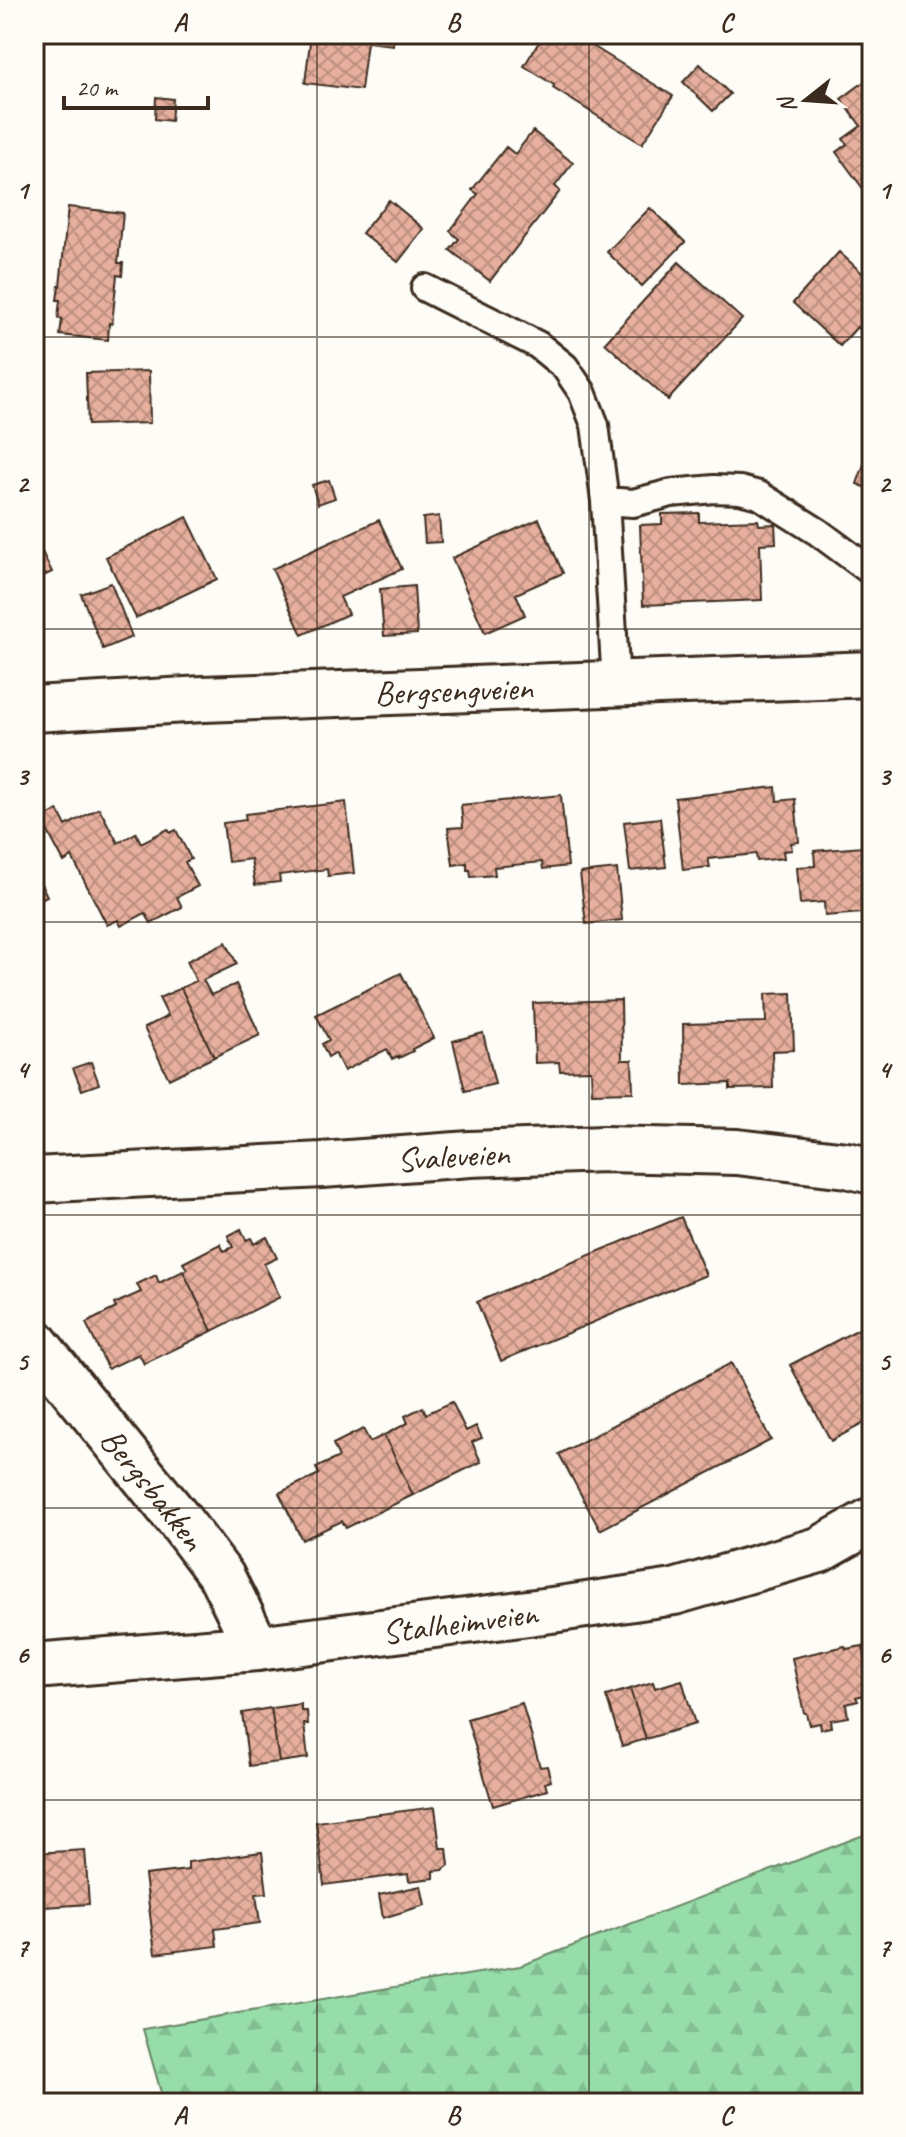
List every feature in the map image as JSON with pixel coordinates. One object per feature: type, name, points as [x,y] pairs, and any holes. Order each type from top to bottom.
[{"type":"street","name":"Bergsengveien","points":[[34,709],[203,699],[872,674]]},
{"type":"street","name":"Svaleveien","points":[[34,1180],[604,1149],[737,1152],[847,1165],[872,1171]]},
{"type":"street","name":"Bergsbakken","points":[[34,1341],[222,1577],[257,1648]]},
{"type":"street","name":"Stalheimveien","points":[[34,1666],[257,1648],[674,1592],[819,1550],[872,1520]]},
{"type":"lane","points":[[425,288],[538,345],[565,367],[582,392],[595,425],[605,501],[616,684]]},
{"type":"lane","points":[[605,501],[633,503],[671,493],[714,489],[740,490],[759,495],[818,532],[872,572]]},
{"type":"green space","points":[[872,1833],[872,2103],[164,2103],[143,2029],[520,1966]]},
{"type":"building","points":[[52,34],[114,34],[113,41]]},
{"type":"building","points":[[311,34],[394,34],[393,45],[367,42],[361,90],[305,83]]},
{"type":"building","points":[[544,34],[571,36],[581,43],[583,40],[673,96],[642,144],[524,66]]},
{"type":"building","points":[[700,64],[730,94],[713,111],[683,82]]},
{"type":"building","points":[[872,76],[872,191],[867,194],[836,152],[847,144],[843,139],[861,126],[841,99]]},
{"type":"building","points":[[156,97],[173,99],[171,121],[155,119]]},
{"type":"building","points":[[533,131],[573,163],[555,186],[560,191],[490,281],[450,250],[459,239],[450,231],[478,194],[472,190],[506,147],[515,154]]},
{"type":"building","points":[[389,200],[424,229],[398,262],[362,233]]},
{"type":"building","points":[[68,207],[123,213],[118,263],[123,263],[122,276],[117,275],[108,340],[60,335],[62,319],[58,318],[60,300],[57,300]]},
{"type":"building","points":[[650,208],[685,242],[642,286],[607,252]]},
{"type":"building","points":[[839,252],[872,282],[872,341],[857,327],[840,346],[793,303]]},
{"type":"building","points":[[679,262],[742,319],[668,400],[605,343]]},
{"type":"building","points":[[149,371],[150,423],[88,425],[86,373]]},
{"type":"building","points":[[872,442],[872,490],[857,484]]},
{"type":"building","points":[[329,480],[335,498],[318,504],[312,485]]},
{"type":"building","points":[[699,513],[699,522],[758,520],[759,525],[775,524],[776,543],[760,544],[762,600],[643,605],[640,525],[662,524],[662,514]]},
{"type":"building","points":[[439,516],[441,542],[425,543],[423,518]]},
{"type":"building","points":[[187,517],[217,579],[136,618],[106,557]]},
{"type":"building","points":[[539,519],[563,573],[516,594],[525,615],[485,633],[452,558]]},
{"type":"building","points":[[379,520],[402,569],[340,597],[348,614],[302,635],[272,569]]},
{"type":"building","points":[[38,544],[52,572],[34,583],[34,546]]},
{"type":"building","points":[[111,583],[132,637],[103,649],[81,594]]},
{"type":"building","points":[[414,586],[417,634],[384,636],[380,589]]},
{"type":"building","points":[[776,787],[777,801],[795,799],[799,842],[791,843],[792,850],[783,851],[784,858],[757,861],[756,854],[708,859],[710,867],[683,870],[675,798]]},
{"type":"building","points":[[872,792],[872,836],[870,836],[865,793]]},
{"type":"building","points":[[561,795],[568,866],[543,869],[542,862],[494,867],[495,875],[471,877],[467,863],[453,865],[448,828],[463,827],[461,805]]},
{"type":"building","points":[[346,802],[354,873],[328,876],[327,869],[279,875],[280,882],[255,885],[251,859],[228,862],[223,823],[246,820],[245,814]]},
{"type":"building","points":[[99,808],[118,843],[136,833],[141,843],[168,829],[170,833],[176,830],[191,859],[185,862],[198,886],[177,897],[182,907],[151,923],[145,913],[121,926],[118,920],[107,925],[72,857],[64,862],[41,819],[58,810],[66,826]]},
{"type":"building","points":[[660,818],[666,867],[630,871],[624,822]]},
{"type":"building","points":[[863,847],[867,894],[861,895],[862,913],[825,916],[824,902],[800,904],[797,867],[815,866],[814,851]]},
{"type":"building","points":[[34,869],[47,896],[34,902]]},
{"type":"building","points":[[617,869],[622,920],[586,924],[580,873]]},
{"type":"building","points":[[226,942],[237,964],[203,980],[211,995],[236,984],[260,1035],[214,1057],[181,988],[196,981],[187,961]]},
{"type":"building","points":[[401,973],[434,1038],[399,1058],[392,1059],[387,1049],[344,1071],[335,1053],[328,1057],[322,1044],[329,1040],[316,1015]]},
{"type":"building","points":[[181,988],[214,1057],[169,1079],[144,1028],[168,1016],[159,998]]},
{"type":"building","points":[[792,993],[794,1050],[772,1051],[773,1088],[730,1089],[730,1083],[684,1085],[683,1024],[766,1022],[765,994]]},
{"type":"building","points":[[621,1000],[622,1060],[632,1060],[633,1092],[592,1093],[591,1070],[560,1071],[559,1062],[535,1063],[533,1003]]},
{"type":"building","points":[[483,1033],[495,1084],[465,1091],[453,1041]]},
{"type":"building","points":[[91,1062],[99,1084],[82,1090],[73,1068]]},
{"type":"building","points":[[681,1217],[706,1275],[501,1361],[477,1302]]},
{"type":"building","points":[[241,1229],[246,1240],[251,1238],[254,1244],[267,1237],[277,1258],[264,1264],[280,1297],[212,1331],[183,1271],[187,1269],[183,1263],[220,1244],[224,1251],[233,1247],[228,1236]]},
{"type":"building","points":[[183,1271],[212,1331],[144,1364],[139,1354],[108,1369],[86,1323],[116,1308],[114,1304],[141,1292],[137,1284],[156,1275],[159,1283]]},
{"type":"building","points":[[872,1322],[872,1419],[831,1441],[790,1365]]},
{"type":"building","points":[[731,1363],[771,1440],[600,1530],[559,1454]]},
{"type":"building","points":[[452,1402],[466,1431],[476,1426],[482,1438],[472,1442],[481,1462],[413,1495],[384,1435],[408,1423],[405,1416],[423,1407],[426,1414]]},
{"type":"building","points":[[363,1429],[370,1442],[384,1435],[413,1495],[346,1528],[342,1521],[302,1540],[279,1493],[319,1474],[316,1468],[339,1457],[333,1444]]},
{"type":"building","points":[[845,1646],[846,1649],[863,1646],[872,1693],[856,1697],[858,1701],[846,1704],[848,1717],[830,1720],[831,1727],[821,1729],[820,1723],[809,1725],[792,1658]]},
{"type":"building","points":[[682,1680],[695,1724],[646,1739],[630,1689],[653,1682],[655,1688]]},
{"type":"building","points":[[630,1689],[646,1739],[622,1746],[606,1696]]},
{"type":"building","points":[[522,1703],[540,1767],[547,1766],[551,1781],[545,1783],[547,1790],[493,1806],[467,1719]]},
{"type":"building","points":[[301,1704],[301,1711],[307,1711],[308,1724],[304,1724],[308,1758],[279,1762],[271,1708]]},
{"type":"building","points":[[271,1708],[279,1762],[249,1766],[242,1713]]},
{"type":"building","points":[[435,1807],[440,1848],[447,1848],[449,1865],[443,1870],[434,1871],[434,1878],[409,1881],[408,1874],[324,1885],[316,1822]]},
{"type":"building","points":[[85,1850],[89,1904],[44,1907],[43,1911],[34,1912],[34,1853]]},
{"type":"building","points":[[262,1852],[267,1893],[256,1894],[260,1923],[215,1929],[217,1946],[155,1954],[145,1875],[188,1870],[188,1862]]},
{"type":"building","points":[[421,1886],[425,1905],[383,1918],[379,1895]]}]
